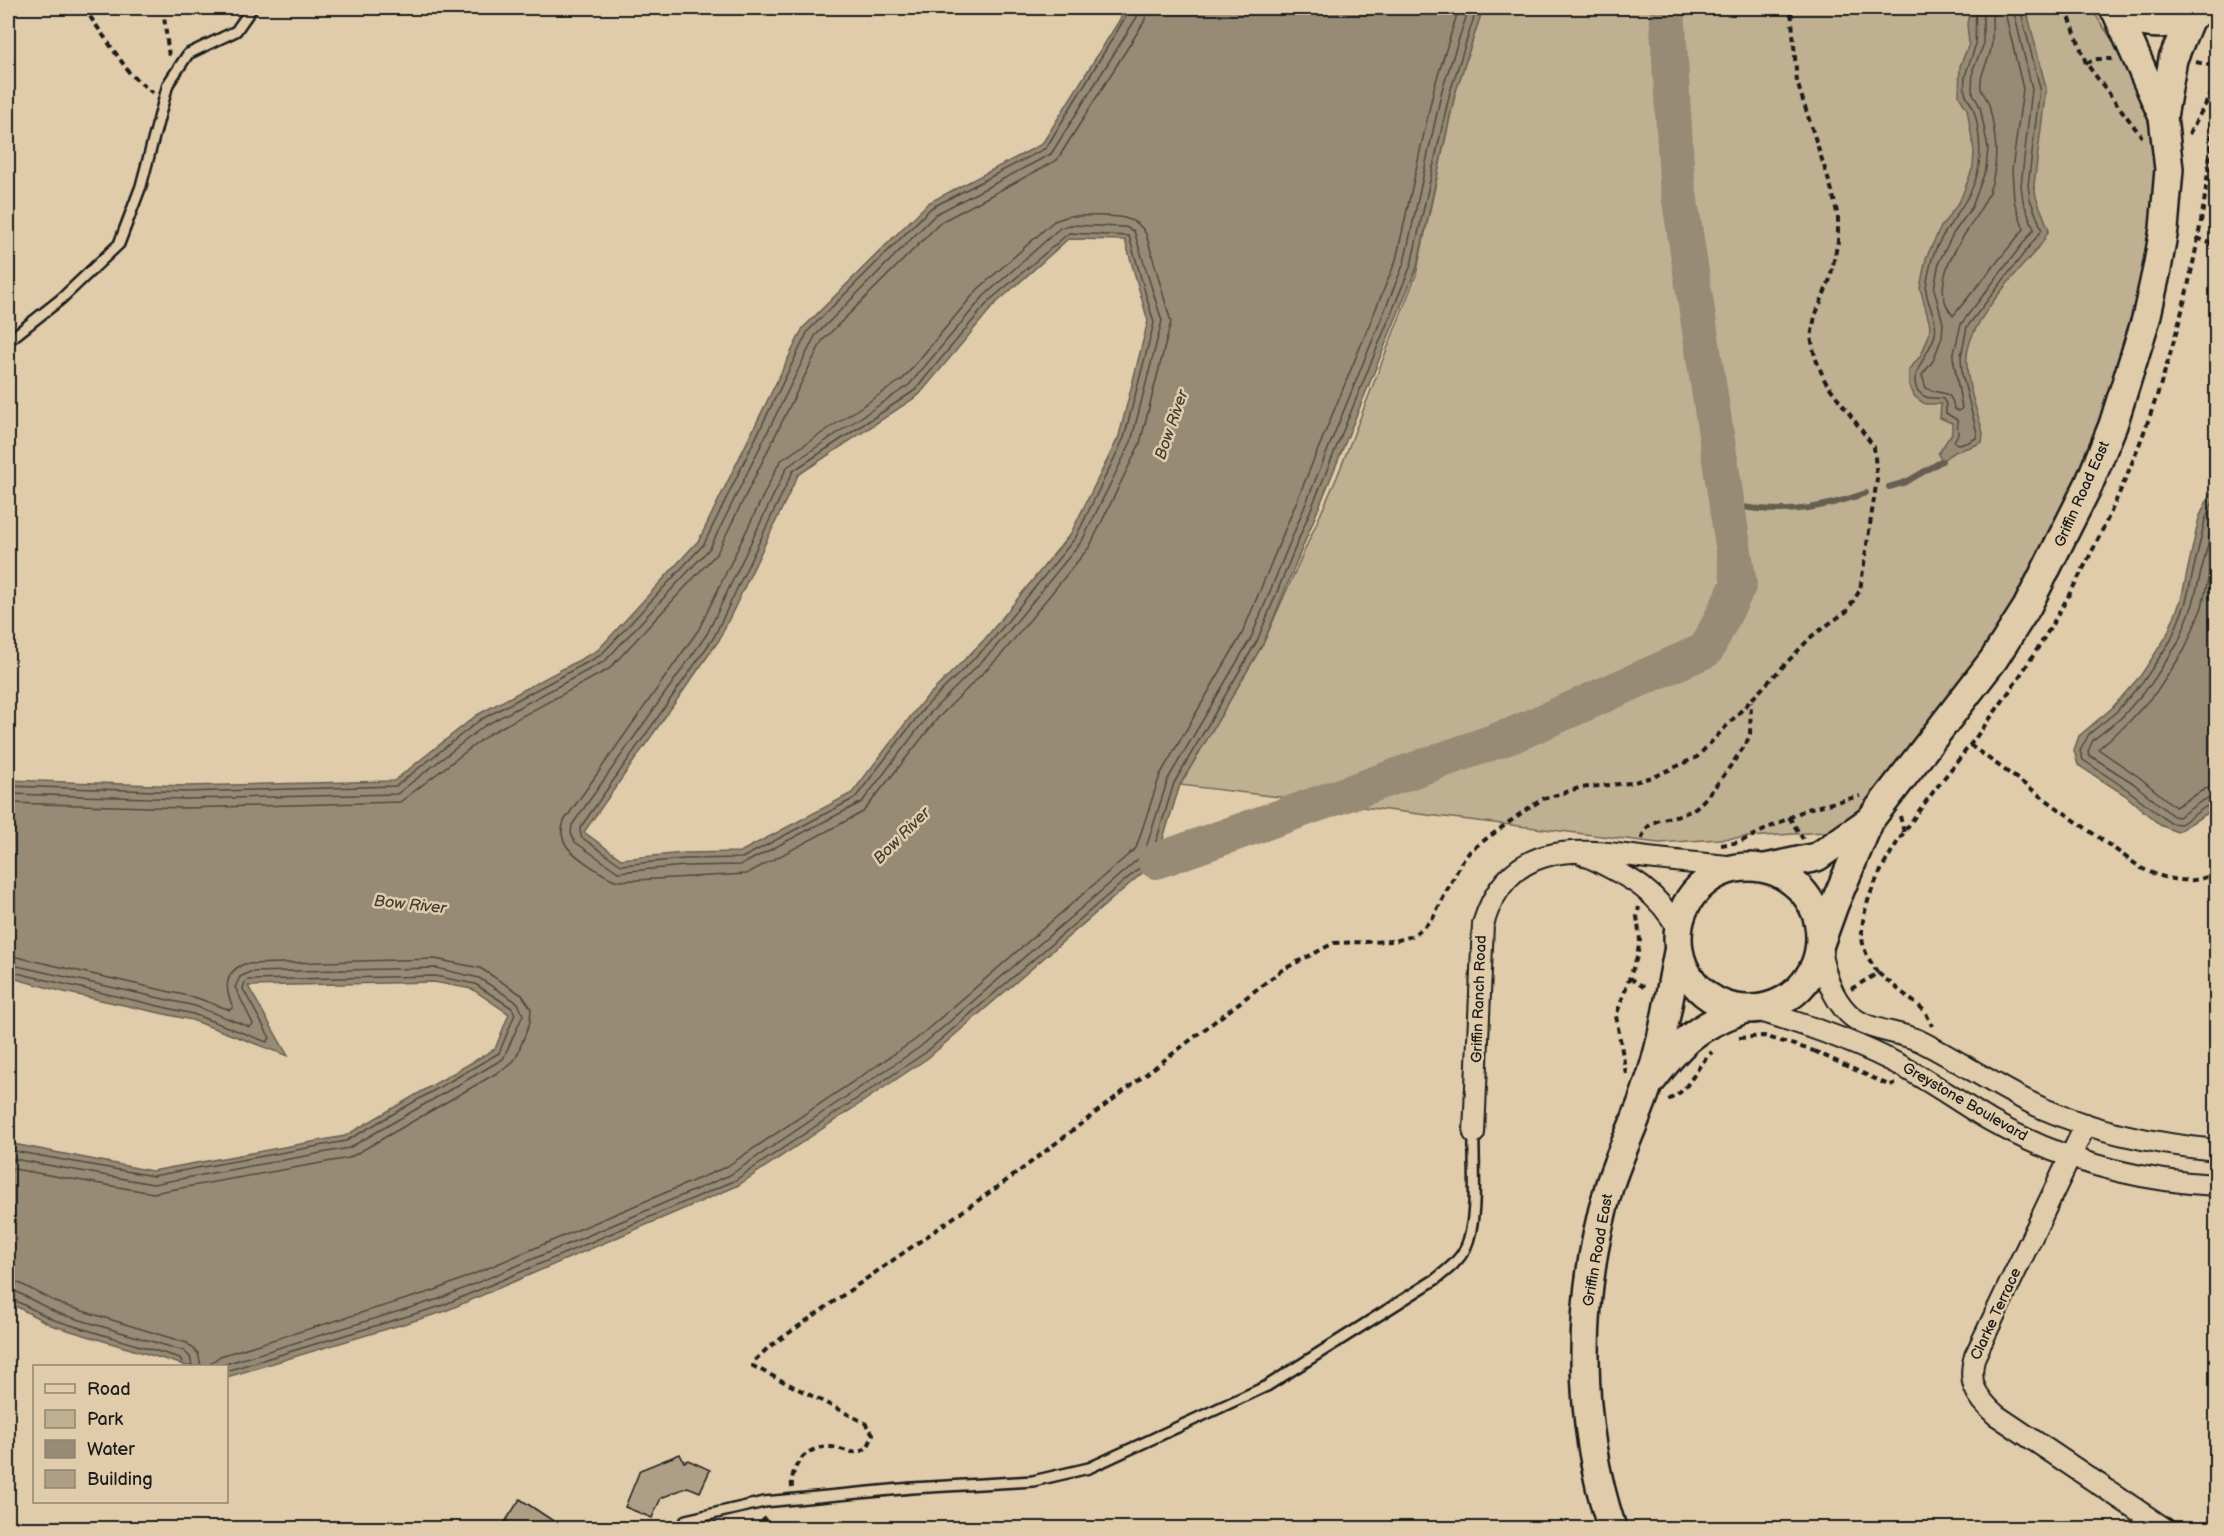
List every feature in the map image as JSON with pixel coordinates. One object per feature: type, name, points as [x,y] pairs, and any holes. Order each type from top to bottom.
[{"type":"main road","points":[[2114,8],[2134,20],[2155,24],[2202,11]]},
{"type":"main road","name":"Griffin Road East","points":[[2114,8],[2163,117]]},
{"type":"main road","name":"Griffin Road East","points":[[1821,947],[1834,905],[1870,820],[1994,659],[2032,597],[2089,484],[2113,425],[2132,365],[2157,269],[2164,229],[2169,169],[2163,117],[2173,59],[2202,11]]},
{"type":"main road","name":"Griffin Road East","points":[[1766,868],[1817,857],[1870,820]]},
{"type":"main road","points":[[1737,867],[1766,868],[1789,878],[1807,894],[1818,916],[1821,947],[1812,974],[1797,992],[1777,1004],[1748,1009],[1720,1004],[1701,991],[1686,973],[1678,940],[1684,907],[1697,888],[1715,874],[1737,867]]},
{"type":"main road","name":"Griffin Road East","points":[[1612,1528],[1603,1499],[1591,1436],[1587,1386],[1587,1312],[1594,1254],[1610,1187],[1678,940]]},
{"type":"main road","name":"Griffin Road East","points":[[1638,1082],[1694,1032],[1748,1009]]},
{"type":"street","name":"Griffin Ranch Road","points":[[1474,1133],[1481,939],[1489,906],[1503,884],[1518,868],[1536,858],[1556,852],[1578,851],[1614,852],[1737,867]]},
{"type":"street","points":[[1578,851],[1628,878],[1653,895],[1666,907],[1678,940]]},
{"type":"street","name":"Greystone Boulevard","points":[[1821,947],[1831,989],[1848,1014],[1858,1021],[1909,1036],[2044,1109],[2140,1140],[2217,1150]]},
{"type":"street","name":"Greystone Boulevard","points":[[1748,1009],[1810,1026],[1869,1050],[1914,1073],[1994,1122],[2070,1156],[2134,1175],[2217,1185]]},
{"type":"street","name":"Clarke Terrace","points":[[2086,1124],[1975,1356],[1971,1382],[1983,1403],[1996,1414],[2164,1528]]},
{"type":"lane","points":[[8,341],[61,299],[119,244],[141,186],[172,78],[188,54],[236,31],[252,8]]},
{"type":"lane","points":[[686,1521],[764,1502],[912,1488],[1033,1481],[1089,1468],[1267,1386],[1436,1279],[1454,1265],[1465,1250],[1472,1231],[1474,1133]]},
{"type":"path","points":[[84,8],[131,75],[164,102]]},
{"type":"path","points":[[163,8],[172,78]]},
{"type":"path","points":[[754,1528],[771,1514],[794,1510],[791,1478],[795,1466],[804,1455],[823,1447],[855,1453],[863,1451],[870,1444],[873,1434],[865,1423],[753,1366],[755,1359],[769,1347],[1013,1176],[1282,970],[1334,943],[1395,941],[1412,936],[1433,918],[1461,863],[1471,850],[1527,809],[1543,799],[1579,788],[1631,783],[1677,768],[1697,757],[1812,636],[1847,611],[1860,590],[1877,479],[1874,447],[1825,381],[1815,357],[1811,337],[1830,279],[1838,241],[1838,217],[1832,191],[1797,82],[1791,8]]},
{"type":"path","points":[[2066,8],[2086,63],[2147,143]]},
{"type":"path","points":[[2211,94],[2210,81],[2217,55]]},
{"type":"path","points":[[2086,63],[2105,58],[2122,61]]},
{"type":"path","points":[[2197,237],[2217,245]]},
{"type":"path","points":[[1651,842],[1642,841],[1645,828],[1651,823],[1678,817],[1698,806],[1746,744],[1750,734],[1751,702]]},
{"type":"path","points":[[1970,745],[2141,868],[2164,877],[2187,881],[2217,873]]},
{"type":"path","points":[[1716,846],[1740,842],[1807,809],[1895,788]]},
{"type":"path","points":[[1789,817],[1809,847]]},
{"type":"path","points":[[1904,832],[1874,890],[1862,930],[1866,955],[1878,973],[1925,1011]]},
{"type":"path","points":[[1638,1082],[1616,1016],[1630,978],[1640,940],[1637,911],[1643,903]]},
{"type":"path","points":[[1845,993],[1878,973]]},
{"type":"path","points":[[1630,978],[1644,985],[1649,991]]},
{"type":"path","points":[[1730,1040],[1764,1036],[1814,1051],[1888,1085]]},
{"type":"path","points":[[1814,1051],[1818,1040]]},
{"type":"path","points":[[1683,1093],[1704,1059],[1715,1049]]},
{"type":"green space","points":[[1483,8],[2091,8],[2163,117],[2164,229],[2058,548],[1853,830],[1659,843],[1180,785],[1263,644],[1337,477],[1416,275],[1455,94]]},
{"type":"water","name":"Bow River","points":[[1127,8],[1483,8],[1455,94],[1417,267],[1263,644],[1180,785],[1156,861],[928,1058],[737,1186],[443,1312],[228,1377],[228,1365],[184,1365],[51,1325],[8,1302],[8,1143],[152,1171],[345,1136],[495,1049],[509,1014],[472,989],[434,982],[248,986],[288,1056],[192,1020],[64,992],[8,977],[8,780],[185,786],[394,781],[477,715],[598,650],[699,540],[803,328],[928,203],[1042,144]],"holes":[[[1068,239],[1125,240],[1148,321],[1119,436],[1071,533],[984,640],[921,703],[852,793],[740,852],[684,853],[621,859],[584,832],[719,640],[798,475],[919,395],[994,305]]]},
{"type":"water","points":[[1970,8],[2026,8],[2046,88],[2034,185],[2036,197],[2049,230],[2042,243],[1986,312],[1970,342],[1967,356],[1968,376],[1983,433],[1982,442],[1957,451],[1942,461],[1938,454],[1952,433],[1952,423],[1940,418],[1941,404],[1925,404],[1915,397],[1909,385],[1909,370],[1921,355],[1929,335],[1930,325],[1920,288],[1926,258],[1941,227],[1960,201],[1973,167],[1974,151],[1967,109],[1959,96],[1960,66],[1969,44],[1967,24]]},
{"type":"water","points":[[2216,481],[2216,808],[2177,832],[2160,825],[2125,795],[2078,765],[2074,750],[2079,736],[2112,708],[2141,675],[2166,637],[2181,600],[2199,518]]},
{"type":"building","points":[[680,1454],[684,1462],[688,1460],[710,1470],[700,1492],[688,1487],[661,1498],[652,1518],[625,1507],[640,1470]]},
{"type":"building","points":[[520,1499],[564,1528],[515,1528],[505,1522]]},
{"type":"waterway","points":[[1156,861],[1513,735],[1706,650],[1739,584],[1677,181],[1667,8]]},
{"type":"waterway","points":[[1889,487],[1906,482],[1942,461]]},
{"type":"waterway","points":[[1726,504],[1763,509],[1797,509],[1830,504],[1866,493]]}]
